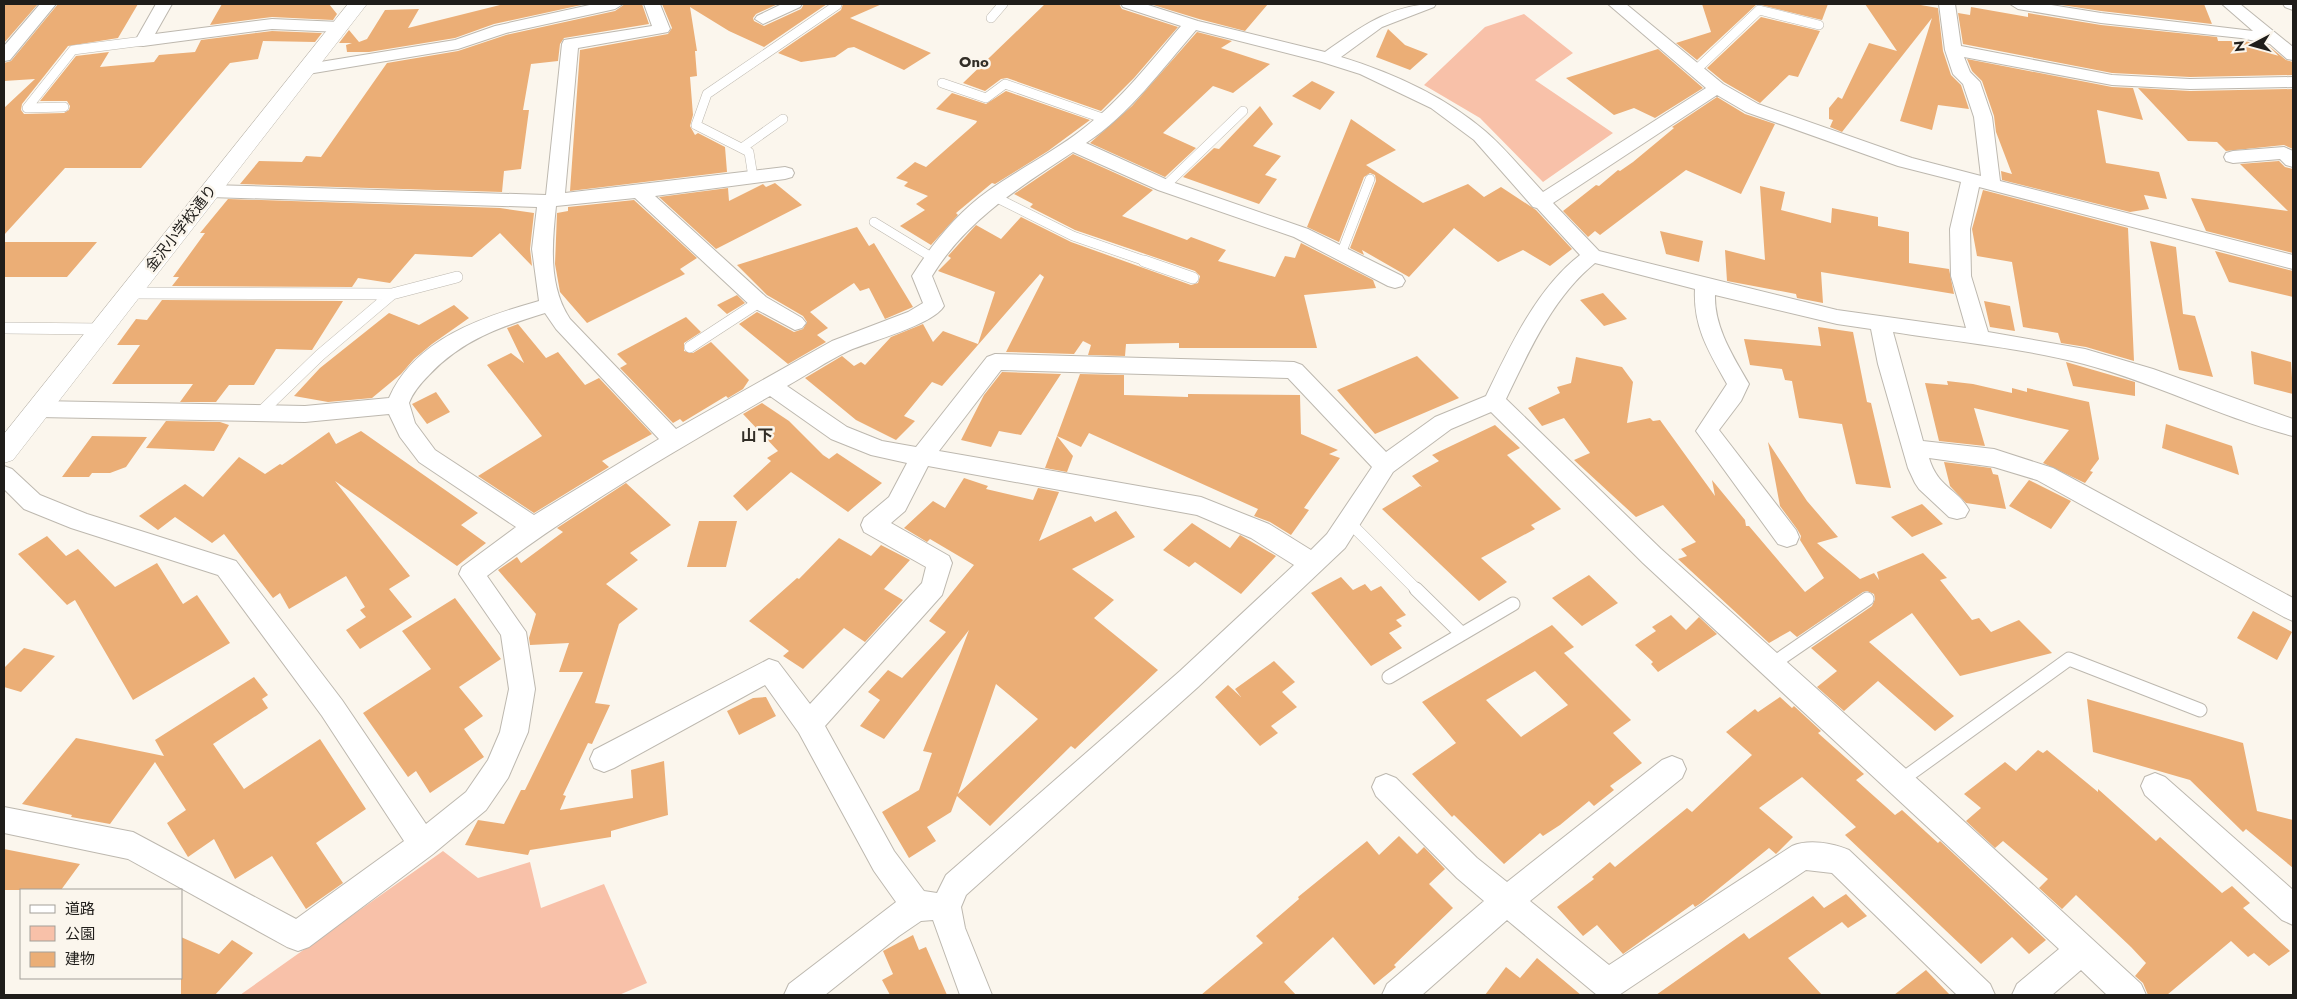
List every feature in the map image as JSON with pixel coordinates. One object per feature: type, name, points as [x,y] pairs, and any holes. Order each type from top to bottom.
[{"type":"street","points":[[4,56],[48,4]]},
{"type":"street","points":[[143,41],[164,4]]},
{"type":"street","name":"金沢小学校通り","points":[[4,452],[358,4]]},
{"type":"street","points":[[308,69],[458,44],[501,29],[615,4]]},
{"type":"street","points":[[652,4],[662,29],[570,44],[551,201],[542,249],[550,305],[563,324],[674,441]]},
{"type":"street","points":[[763,19],[794,4]]},
{"type":"street","points":[[1129,4],[1192,24],[1328,58],[1366,70],[1437,104],[1480,136],[1540,203],[1592,256],[1705,287],[1778,304],[2084,357],[2145,375],[2293,428]]},
{"type":"street","points":[[1328,58],[1376,24],[1428,4]]},
{"type":"street","points":[[1616,4],[1717,88],[1752,108],[1905,162],[2293,262]]},
{"type":"street","points":[[1947,4],[1953,50],[1962,74],[1971,82],[1983,117],[1991,185]]},
{"type":"street","points":[[2018,4],[2101,18],[2241,33],[2277,41]]},
{"type":"street","points":[[2230,4],[2293,55]]},
{"type":"street","points":[[143,41],[272,24],[340,27]]},
{"type":"street","points":[[4,820],[133,846],[298,936],[424,844],[476,801],[498,769],[514,732],[522,690],[513,632],[471,574],[534,527],[674,441],[770,385],[840,346],[915,317],[934,306],[922,276],[933,258],[960,226],[993,196],[1074,145],[1105,119],[1138,87],[1192,24]]},
{"type":"street","points":[[1953,50],[2112,80],[2190,84],[2293,82]]},
{"type":"street","points":[[1540,203],[1717,88]]},
{"type":"street","points":[[1074,145],[1165,186],[1301,233],[1395,282]]},
{"type":"street","points":[[2232,157],[2284,153],[2293,161]]},
{"type":"street","points":[[210,191],[551,201],[639,192],[785,173]]},
{"type":"street","points":[[1971,179],[1960,230],[1961,276],[1979,338]]},
{"type":"street","points":[[639,192],[759,302],[795,323]]},
{"type":"street","points":[[805,994],[888,925],[931,906],[1189,678],[1336,541],[1385,466],[1412,444],[1443,423],[1494,401],[1522,343],[1569,274],[1592,256]]},
{"type":"street","points":[[1705,287],[1704,310],[1717,347],[1738,384],[1736,393],[1718,412],[1706,430],[1787,537]]},
{"type":"street","points":[[534,527],[427,456],[414,441],[398,405],[399,395],[411,379],[458,338],[550,305]]},
{"type":"street","points":[[1880,323],[1889,364],[1914,448],[1927,483],[1957,510]]},
{"type":"street","points":[[809,724],[933,588],[940,563],[874,525],[897,504],[922,456],[995,362],[1294,370],[1385,466]]},
{"type":"street","points":[[770,385],[839,433],[879,449],[1201,506],[1260,531],[1312,563]]},
{"type":"street","points":[[1494,401],[1541,450],[1636,542],[1900,781],[2130,995]]},
{"type":"street","points":[[38,409],[305,414],[398,405]]},
{"type":"street","points":[[1914,448],[1994,458],[2046,474],[2293,610]]},
{"type":"street","points":[[4,475],[32,502],[80,521],[227,568],[332,708],[424,844]]},
{"type":"street","points":[[604,759],[770,670],[809,724],[884,860],[931,906],[950,928],[976,995]]},
{"type":"street","points":[[1398,995],[1508,900],[1672,769]]},
{"type":"street","points":[[2155,786],[2293,910]]},
{"type":"street","points":[[1386,787],[1467,868],[1608,984],[1802,856],[1839,860],[1979,995]]},
{"type":"street","points":[[2028,995],[2082,950]]},
{"type":"lane","points":[[754,177],[749,152],[696,125],[707,94],[837,5],[833,4]]},
{"type":"lane","points":[[991,18],[1003,4]]},
{"type":"lane","points":[[1696,70],[1759,10],[1819,25]]},
{"type":"lane","points":[[64,107],[27,108],[73,50],[143,41]]},
{"type":"lane","points":[[942,83],[986,98],[1005,84],[1105,119]]},
{"type":"lane","points":[[1165,186],[1243,111]]},
{"type":"lane","points":[[742,148],[783,120]]},
{"type":"lane","points":[[1341,254],[1370,179]]},
{"type":"lane","points":[[993,196],[1073,236],[1193,278]]},
{"type":"lane","points":[[874,222],[933,258]]},
{"type":"lane","points":[[130,293],[392,294],[457,277]]},
{"type":"lane","points":[[260,413],[320,355],[392,294]]},
{"type":"lane","points":[[690,347],[759,302]]},
{"type":"lane","points":[[4,328],[102,328]]},
{"type":"lane","points":[[1348,521],[1462,634]]},
{"type":"lane","points":[[1771,665],[1866,599]]},
{"type":"lane","points":[[1389,676],[1513,604]]},
{"type":"lane","points":[[1900,781],[2069,659],[2200,710]]},
{"type":"green space","points":[[1524,14],[1573,53],[1535,80],[1613,133],[1543,182],[1480,118],[1424,85],[1485,27]]},
{"type":"green space","points":[[443,851],[478,878],[530,862],[541,908],[604,884],[647,983],[619,995],[240,995]]},
{"type":"building","points":[[4,4],[38,4],[4,43]]},
{"type":"building","points":[[58,4],[138,4],[118,38],[68,46],[22,104],[21,110],[24,114],[64,113],[69,110],[70,106],[67,101],[40,101],[76,56],[109,52],[100,67],[154,62],[159,55],[195,52],[201,40],[272,31],[322,33],[315,42],[263,41],[258,59],[230,63],[141,168],[65,168],[4,235],[4,108],[35,79],[4,81],[4,63],[11,61]]},
{"type":"building","points":[[222,4],[329,4],[337,14],[333,20],[272,17],[210,25]]},
{"type":"building","points":[[504,4],[586,4],[494,24],[455,38],[369,52],[347,52],[346,45],[352,43],[339,43],[349,30],[359,42],[367,39],[385,10],[419,9],[408,28]]},
{"type":"building","points":[[625,4],[642,4],[649,24],[564,38],[560,44],[558,61],[531,64],[523,110],[529,110],[521,169],[504,171],[502,192],[240,184],[259,161],[302,162],[306,156],[321,157],[387,63],[458,51],[506,35],[615,11]]},
{"type":"building","points":[[662,4],[778,4],[756,14],[753,18],[754,21],[764,26],[801,9],[804,4],[827,4],[764,47],[729,31],[690,7],[697,51],[695,51],[697,76],[690,77],[693,115],[690,126],[695,135],[698,133],[725,147],[727,172],[570,191],[580,50],[668,34],[672,28]]},
{"type":"building","points":[[843,4],[882,4],[850,18],[931,53],[904,70],[854,47],[848,48],[835,57],[801,62],[778,53],[841,10]]},
{"type":"building","points":[[1045,4],[1119,4],[1122,9],[1178,27],[1134,78],[1101,111],[1007,78],[1001,79],[985,91],[963,83]]},
{"type":"building","points":[[1150,4],[1268,4],[1245,31]]},
{"type":"building","points":[[1702,4],[1757,4],[1697,60],[1676,43],[1711,32]]},
{"type":"building","points":[[1757,4],[1828,4],[1822,20]]},
{"type":"building","points":[[1865,4],[1915,4],[1938,8],[1943,51],[1951,75],[1961,85],[1969,109],[1938,105],[1932,130],[1900,121],[1932,18],[1842,132],[1830,127],[1833,120],[1829,119],[1829,108],[1838,97],[1842,99],[1869,43],[1897,51]]},
{"type":"building","points":[[2055,4],[2204,4],[2212,24],[2101,11]]},
{"type":"building","points":[[1971,7],[2028,17],[2028,13],[2101,25],[2217,37],[2218,41],[2244,41],[2269,46],[2286,60],[2293,62],[2293,75],[2190,77],[2112,73],[1963,44],[1958,13],[1970,15]]},
{"type":"building","points":[[1761,17],[1820,31],[1798,77],[1789,75],[1760,103],[1724,82],[1707,68]]},
{"type":"building","points":[[1388,29],[1405,45],[1428,54],[1410,70],[1376,57]]},
{"type":"building","points":[[1197,32],[1232,41],[1221,48],[1270,64],[1233,93],[1213,86],[1163,133],[1196,148],[1165,177],[1090,143],[1132,106]]},
{"type":"building","points":[[1658,49],[1703,88],[1655,118],[1634,108],[1614,115],[1566,78]]},
{"type":"building","points":[[1967,59],[2112,87],[2133,88],[2143,120],[2097,110],[2106,163],[2159,172],[2167,199],[2144,195],[2149,209],[2130,212],[2002,180],[2001,171],[2012,174],[1996,132],[1994,116],[1982,81],[1972,71]]},
{"type":"building","points":[[1312,81],[1335,92],[1320,110],[1292,96]]},
{"type":"building","points":[[2138,88],[2190,91],[2293,89],[2293,149],[2284,145],[2226,151],[2217,142],[2188,141]]},
{"type":"building","points":[[1006,91],[1090,120],[1048,151],[995,184],[992,183],[956,213],[958,215],[931,245],[900,226],[925,210],[916,204],[928,196],[904,186],[908,182],[896,178],[915,162],[926,167],[977,121],[936,109],[952,93],[986,104]]},
{"type":"building","points":[[1717,97],[1745,114],[1775,124],[1741,194],[1686,170],[1600,235],[1595,231],[1588,237],[1563,211],[1596,185],[1599,186],[1618,170],[1620,171],[1633,162],[1674,128],[1672,127]]},
{"type":"building","points":[[1260,106],[1273,124],[1253,146],[1281,156],[1265,175],[1277,179],[1259,204],[1183,177],[1214,148],[1219,149]]},
{"type":"building","points":[[1351,119],[1396,150],[1366,165],[1423,203],[1468,184],[1484,197],[1501,187],[1536,210],[1572,249],[1550,266],[1523,250],[1498,262],[1454,228],[1409,277],[1362,250],[1364,255],[1350,248],[1376,181],[1375,175],[1370,173],[1364,177],[1339,242],[1307,227]]},
{"type":"building","points":[[1073,154],[1153,190],[1122,216],[1187,240],[1191,237],[1226,250],[1218,261],[1275,277],[1285,256],[1295,258],[1301,243],[1373,280],[1376,288],[1304,295],[1317,348],[1179,348],[1179,343],[1126,344],[1125,356],[1088,355],[1091,345],[1083,341],[1074,354],[1006,352],[1044,277],[1040,274],[942,386],[932,382],[904,416],[915,421],[896,440],[856,420],[805,378],[842,356],[854,366],[861,362],[865,365],[891,337],[923,324],[933,342],[943,331],[978,344],[995,292],[938,271],[951,258],[948,256],[976,225],[1001,239],[1021,217],[1071,242],[1191,285],[1198,283],[1200,276],[1195,271],[1075,230],[1030,207],[1033,204],[1014,194]]},
{"type":"building","points":[[2279,161],[2285,167],[2293,169],[2293,253],[2206,231],[2191,198],[2288,211],[2240,164]]},
{"type":"building","points":[[775,183],[802,205],[716,249],[659,197],[728,188],[729,201],[763,184],[766,187]]},
{"type":"building","points":[[1760,186],[1785,192],[1781,210],[1831,223],[1832,208],[1878,217],[1878,226],[1909,232],[1909,263],[1949,269],[1954,294],[1821,272],[1823,303],[1797,298],[1796,294],[1727,281],[1725,250],[1765,260]]},
{"type":"building","points":[[1983,190],[2128,228],[2134,361],[2086,347],[2061,343],[2058,333],[2023,327],[2012,262],[1977,256],[1972,229]]},
{"type":"building","points":[[228,199],[500,208],[534,213],[530,249],[532,266],[500,233],[472,257],[415,254],[390,283],[358,278],[352,287],[172,286],[179,277],[173,277],[205,233],[200,233]]},
{"type":"building","points":[[634,200],[697,258],[680,269],[685,274],[587,323],[560,292],[555,264],[557,213],[568,211],[568,207]]},
{"type":"building","points":[[857,227],[869,246],[874,243],[913,307],[885,319],[869,288],[860,291],[854,283],[810,312],[828,328],[817,335],[826,342],[788,364],[739,324],[757,312],[794,332],[803,329],[807,322],[803,316],[767,295],[737,265]]},
{"type":"building","points":[[1660,231],[1703,241],[1699,262],[1666,254]]},
{"type":"building","points":[[2150,241],[2176,247],[2183,314],[2195,316],[2213,377],[2179,370]]},
{"type":"building","points":[[4,242],[97,242],[67,277],[4,277]]},
{"type":"building","points":[[2215,251],[2293,271],[2293,297],[2229,282]]},
{"type":"building","points":[[1603,293],[1627,319],[1604,326],[1580,300]]},
{"type":"building","points":[[737,295],[745,303],[727,314],[717,305]]},
{"type":"building","points":[[162,300],[343,301],[312,350],[276,349],[254,385],[229,385],[216,402],[180,402],[193,384],[112,384],[140,345],[117,345],[136,319],[147,320]]},
{"type":"building","points":[[1984,301],[2010,306],[2015,331],[1990,327]]},
{"type":"building","points":[[454,305],[469,318],[432,344],[414,359],[401,374],[372,398],[328,402],[294,396],[320,368],[389,313],[419,325]]},
{"type":"building","points":[[686,317],[701,332],[684,343],[684,351],[693,353],[711,342],[749,380],[743,389],[728,398],[726,396],[683,422],[680,419],[673,423],[620,368],[627,364],[617,354]]},
{"type":"building","points":[[518,324],[546,358],[558,352],[585,385],[599,378],[652,434],[602,461],[609,467],[534,513],[478,476],[542,436],[487,365],[511,353],[524,363],[507,328]]},
{"type":"building","points":[[1818,327],[1853,332],[1867,402],[1871,403],[1891,488],[1856,484],[1842,424],[1799,418],[1792,381],[1785,380],[1782,369],[1750,365],[1744,339],[1821,346]]},
{"type":"building","points":[[2251,351],[2291,362],[2293,394],[2254,384]]},
{"type":"building","points":[[1417,356],[1459,398],[1375,434],[1337,390]]},
{"type":"building","points":[[1576,357],[1622,367],[1633,382],[1627,423],[1650,418],[1653,421],[1660,420],[1715,496],[1712,480],[1745,520],[1746,526],[1749,526],[1805,592],[1824,578],[1800,540],[1801,536],[1797,529],[1780,506],[1768,442],[1807,501],[1838,537],[1817,543],[1860,579],[1874,573],[1879,580],[1877,572],[1923,553],[1947,578],[1940,580],[1972,620],[1979,618],[1991,632],[2019,620],[2052,653],[1960,676],[1912,613],[1869,642],[1954,716],[1935,731],[1878,681],[1844,711],[1817,687],[1837,671],[1811,648],[1872,606],[1875,599],[1874,594],[1867,591],[1863,592],[1797,637],[1790,631],[1769,643],[1678,559],[1687,556],[1681,549],[1696,542],[1663,505],[1636,517],[1574,460],[1590,453],[1564,418],[1542,426],[1528,408],[1560,393],[1557,387],[1571,383]]},
{"type":"building","points":[[2066,362],[2135,382],[2135,396],[2073,386]]},
{"type":"building","points":[[1002,372],[1061,374],[1021,435],[999,431],[991,447],[961,440],[984,395]]},
{"type":"building","points":[[1080,374],[1124,375],[1124,395],[1188,397],[1188,394],[1300,395],[1301,434],[1338,450],[1329,454],[1340,458],[1304,508],[1309,510],[1291,535],[1270,522],[1254,516],[1258,509],[1089,433],[1081,447],[1057,436]]},
{"type":"building","points":[[1947,381],[1973,384],[2012,393],[2012,388],[2027,392],[2027,388],[2089,402],[2099,459],[2090,471],[2093,472],[2085,483],[2043,463],[2069,430],[1974,408],[1985,446],[1939,441],[1925,383],[1948,385]]},
{"type":"building","points":[[436,392],[450,412],[427,424],[412,404]]},
{"type":"building","points":[[762,403],[789,421],[829,459],[837,453],[882,483],[848,512],[791,472],[747,511],[733,496],[771,461],[767,458],[778,451],[743,414]]},
{"type":"building","points":[[166,421],[220,422],[229,425],[214,451],[146,448]]},
{"type":"building","points":[[2166,424],[2232,446],[2239,475],[2162,448]]},
{"type":"building","points":[[1495,425],[1520,448],[1507,455],[1561,509],[1531,525],[1535,529],[1481,558],[1507,582],[1479,601],[1382,509],[1420,486],[1422,487],[1412,476],[1439,461],[1432,455]]},
{"type":"building","points":[[361,431],[478,513],[461,525],[486,543],[457,566],[335,481],[410,576],[389,589],[412,617],[360,649],[346,630],[366,617],[360,610],[365,607],[346,576],[289,609],[280,593],[273,598],[224,534],[212,543],[175,517],[158,530],[139,516],[185,484],[203,497],[239,457],[265,474],[280,464],[282,465],[329,432],[336,444]]},
{"type":"building","points":[[92,436],[147,437],[126,467],[110,473],[92,473],[89,477],[62,477]]},
{"type":"building","points":[[1057,436],[1073,456],[1067,472],[1045,468]]},
{"type":"building","points":[[1944,462],[1991,468],[1993,474],[1998,475],[2006,509],[1966,503],[1950,486]]},
{"type":"building","points":[[964,478],[988,486],[986,489],[1033,500],[1038,488],[1059,492],[1039,541],[1091,516],[1095,522],[1116,511],[1135,537],[1072,569],[1114,600],[1094,618],[1158,670],[1075,749],[1071,746],[990,826],[957,796],[951,812],[927,827],[936,841],[909,858],[882,812],[919,790],[932,753],[923,751],[969,630],[884,739],[860,726],[880,700],[868,692],[888,670],[902,678],[946,632],[929,621],[974,565],[930,539],[927,542],[904,528],[933,501],[945,508]],"holes":[[[996,684],[1038,719],[958,794]]]},
{"type":"building","points":[[2029,480],[2071,501],[2051,529],[2009,506]]},
{"type":"building","points":[[626,483],[671,525],[630,553],[638,560],[606,584],[638,609],[619,624],[595,703],[610,705],[592,744],[588,743],[563,795],[566,796],[560,810],[633,798],[631,770],[664,761],[668,815],[611,831],[611,837],[530,850],[528,855],[465,845],[478,820],[504,824],[521,790],[525,790],[583,672],[559,672],[569,643],[530,645],[529,638],[536,614],[498,570],[517,557],[521,563],[563,532],[557,528]]},
{"type":"building","points":[[1922,504],[1943,524],[1912,537],[1891,517]]},
{"type":"building","points":[[699,521],[737,521],[726,567],[687,567]]},
{"type":"building","points":[[1192,523],[1230,548],[1240,535],[1276,556],[1241,594],[1195,562],[1189,567],[1163,550]]},
{"type":"building","points":[[47,536],[66,556],[78,549],[115,587],[157,563],[183,604],[197,595],[230,643],[133,700],[75,600],[67,605],[18,554]]},
{"type":"building","points":[[839,538],[871,556],[881,545],[910,560],[884,589],[903,600],[865,642],[844,628],[803,669],[783,656],[789,651],[749,621],[797,578],[799,579]]},
{"type":"building","points":[[1589,575],[1618,603],[1582,626],[1552,598]]},
{"type":"building","points":[[1341,577],[1353,590],[1365,584],[1371,591],[1381,586],[1406,615],[1396,620],[1402,626],[1389,633],[1402,648],[1371,666],[1311,593]]},
{"type":"building","points":[[455,598],[501,659],[459,687],[483,716],[464,729],[484,757],[430,793],[416,771],[408,777],[363,713],[431,669],[402,631]]},
{"type":"building","points":[[2253,611],[2292,632],[2277,660],[2237,638]]},
{"type":"building","points":[[1671,615],[1686,630],[1699,617],[1717,634],[1658,672],[1651,664],[1653,662],[1635,645],[1656,631],[1652,627]]},
{"type":"building","points":[[1552,625],[1574,647],[1564,653],[1631,720],[1613,733],[1642,763],[1610,786],[1614,790],[1594,806],[1589,801],[1560,825],[1543,836],[1540,833],[1504,864],[1454,815],[1452,817],[1412,774],[1456,743],[1422,702]],"holes":[[[1535,671],[1568,705],[1521,737],[1486,700]]]},
{"type":"building","points":[[24,648],[55,656],[21,692],[4,687],[4,668]]},
{"type":"building","points":[[1274,661],[1295,682],[1282,692],[1297,707],[1271,726],[1278,733],[1260,746],[1215,697],[1228,685],[1241,697],[1235,689]]},
{"type":"building","points":[[254,677],[268,695],[262,699],[268,708],[213,744],[244,789],[320,739],[366,809],[316,843],[343,883],[306,909],[272,856],[235,879],[214,839],[188,857],[167,823],[186,810],[155,762],[110,824],[71,817],[72,815],[22,804],[76,738],[164,756],[155,740]]},
{"type":"building","points":[[766,697],[776,716],[739,735],[727,711],[753,698]]},
{"type":"building","points":[[1780,697],[1792,708],[1794,706],[1821,731],[1818,733],[1864,774],[1856,780],[1895,815],[1902,810],[1938,843],[1940,841],[2046,940],[2029,954],[2012,937],[1981,964],[1845,835],[1856,827],[1802,777],[1759,808],[1793,837],[1776,854],[1769,848],[1701,903],[1695,907],[1693,904],[1623,954],[1597,925],[1583,936],[1557,907],[1594,879],[1592,877],[1610,862],[1615,867],[1687,808],[1692,812],[1752,755],[1726,732],[1755,709],[1758,712]]},
{"type":"building","points":[[2087,699],[2243,743],[2257,811],[2293,820],[2293,868],[2246,829],[2243,832],[2190,780],[2093,752]]},
{"type":"building","points":[[2038,750],[2043,753],[2047,750],[2098,792],[2098,789],[2156,841],[2160,837],[2222,893],[2232,886],[2250,903],[2243,908],[2290,951],[2269,966],[2254,953],[2248,957],[2231,941],[2167,995],[2148,995],[2143,983],[2135,976],[2146,963],[2131,947],[2076,895],[2062,909],[2039,888],[2048,879],[2003,841],[1995,848],[1966,821],[1981,808],[1964,794],[2005,762],[2016,771]]},
{"type":"building","points":[[1399,836],[1417,854],[1424,847],[1445,869],[1429,884],[1453,908],[1394,965],[1396,967],[1374,985],[1333,937],[1284,982],[1296,995],[1201,995],[1263,943],[1256,936],[1299,899],[1298,897],[1367,841],[1379,855]]},
{"type":"building","points":[[4,849],[80,864],[62,889],[4,890]]},
{"type":"building","points":[[1846,894],[1867,916],[1848,928],[1842,922],[1788,958],[1822,995],[1656,995],[1744,933],[1749,939],[1813,896],[1824,908]]},
{"type":"building","points":[[913,935],[919,950],[926,947],[947,995],[890,995],[882,980],[893,974],[883,951]]},
{"type":"building","points":[[182,937],[219,954],[232,940],[253,953],[215,995],[181,995]]},
{"type":"building","points":[[1537,958],[1581,995],[1485,995],[1506,967],[1520,978]]},
{"type":"building","points":[[1926,970],[1950,995],[1894,995]]},
{"type":"district","name":"Ono","points":[[974,62]]},
{"type":"district","name":"山下","points":[[757,435]]}]
